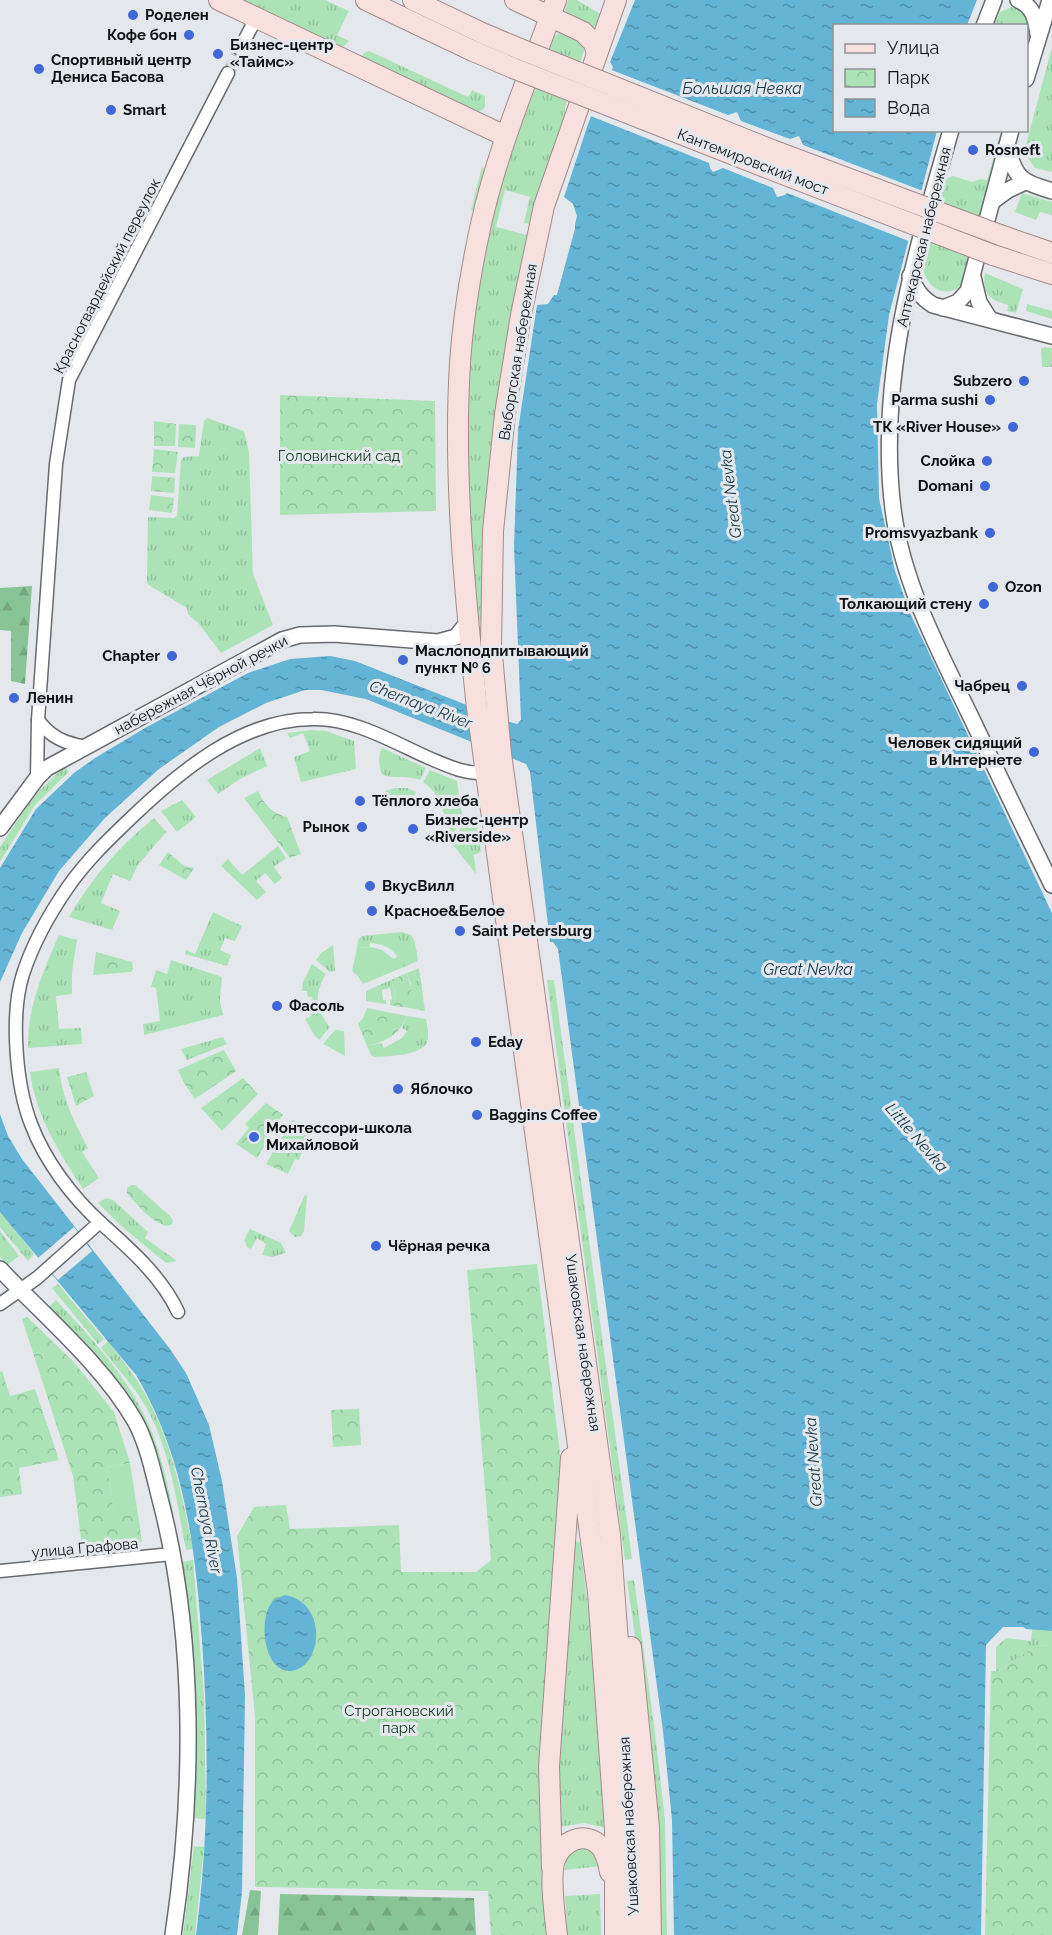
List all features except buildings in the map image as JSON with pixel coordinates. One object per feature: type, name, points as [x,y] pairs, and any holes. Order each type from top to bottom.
[{"type":"main road","points":[[219,0],[505,136]]},
{"type":"main road","name":"Кантемировский мост","points":[[366,0],[513,68],[993,255],[1052,274]]},
{"type":"main road","name":"Кантемировский мост","points":[[412,0],[520,49],[767,148],[1052,253]]},
{"type":"main road","points":[[515,0],[553,8],[589,36],[597,54]]},
{"type":"main road","name":"Выборгская набережная","points":[[501,754],[491,644],[493,531],[505,414],[521,315],[544,206],[616,0]]},
{"type":"main road","points":[[468,622],[458,411],[460,362],[467,302],[481,224],[505,136],[553,8]]},
{"type":"main road","name":"Ушаковская набережная","points":[[468,622],[485,772],[598,1592],[615,1830],[615,1935]]},
{"type":"main road","name":"Ушаковская набережная","points":[[501,754],[610,1535],[632,1828],[633,1935]]},
{"type":"main road","points":[[557,1935],[552,1868],[549,1766],[570,1474],[569,1389]]},
{"type":"main road","points":[[610,1535],[620,1573],[636,1693],[649,1827],[651,1935]]},
{"type":"main road","name":"Ушаковская набережная","points":[[552,1868],[558,1852],[570,1842],[577,1838],[594,1841],[605,1852],[608,1861],[616,1907]]},
{"type":"street","points":[[986,21],[994,0]]},
{"type":"street","points":[[986,21],[998,4],[1007,0]]},
{"type":"street","points":[[1018,0],[1031,9],[1039,37]]},
{"type":"street","points":[[1028,73],[1050,0]]},
{"type":"street","points":[[240,49],[256,18]]},
{"type":"street","name":"Красногвардейский переулок","points":[[37,778],[38,720],[56,464],[69,380],[228,73]]},
{"type":"street","name":"Аптекарская набережная","points":[[950,132],[910,276],[893,370],[889,417],[893,511],[903,558],[917,600],[948,670],[1052,885]]},
{"type":"street","points":[[943,308],[953,305],[968,291],[1010,132]]},
{"type":"street","points":[[1007,146],[1013,167],[1025,182],[1052,191]]},
{"type":"street","points":[[993,201],[1008,190],[1025,182]]},
{"type":"street","points":[[910,276],[923,299],[943,308],[1052,336]]},
{"type":"street","points":[[973,277],[979,302],[989,318]]},
{"type":"street","name":"набережная Чёрной речки","points":[[0,828],[47,768],[260,651],[290,637],[334,634],[438,642],[456,637],[468,622]]},
{"type":"street","points":[[178,1312],[165,1287],[126,1245],[74,1195],[40,1146],[24,1106],[17,1051],[17,1017],[22,976],[48,920],[69,886],[91,859],[118,830],[176,779],[219,748],[271,724],[313,719],[341,722],[455,769],[485,772]]},
{"type":"street","points":[[38,720],[46,731],[56,738],[86,747]]},
{"type":"street","points":[[0,1304],[48,1269],[84,1239],[100,1222]]},
{"type":"street","points":[[0,1269],[77,1347],[104,1378],[134,1421],[147,1450],[172,1554],[180,1614],[188,1736],[180,1888],[173,1935]]},
{"type":"street","name":"улица Графова","points":[[0,1571],[172,1554]]},
{"type":"green space","points":[[238,0],[325,0],[349,11],[337,35],[349,41],[342,48]]},
{"type":"green space","points":[[568,0],[577,0],[602,15],[598,25],[590,28],[568,16],[565,10]]},
{"type":"green space","points":[[1012,7],[1028,14],[1030,31],[1028,40],[1028,24],[995,24],[1000,12]]},
{"type":"green space","points":[[562,31],[580,40],[584,51],[565,107],[565,119],[530,224],[524,223],[530,197],[505,190],[496,227],[527,235],[504,361],[483,620],[477,621],[466,455],[467,382],[477,300],[492,220],[514,142],[555,36]]},
{"type":"green space","points":[[1052,47],[1052,172],[1035,168],[1024,152]]},
{"type":"green space","points":[[369,51],[468,97],[472,90],[485,96],[485,107],[481,111],[474,111],[364,61],[362,57],[364,53]]},
{"type":"green space","points":[[1001,132],[1003,132],[967,276],[956,289],[942,291],[935,288],[929,283],[923,266],[946,179],[953,176],[972,182],[987,180]]},
{"type":"green space","points":[[482,167],[486,170],[474,211],[471,210]]},
{"type":"green space","points":[[1022,193],[1052,202],[1052,215],[1040,212],[1036,220],[1015,212]]},
{"type":"green space","points":[[985,273],[1023,289],[1016,313],[1007,311],[1008,305],[988,295],[984,280]]},
{"type":"green space","points":[[1027,304],[1052,311],[1052,319],[1026,311]]},
{"type":"green space","points":[[1052,348],[1052,367],[1042,367],[1041,349]]},
{"type":"green space","name":"Головинский сад","points":[[280,395],[435,401],[436,511],[280,515]]},
{"type":"green space","points":[[207,418],[244,431],[249,452],[253,574],[273,625],[221,653],[199,624],[188,614],[187,608],[147,583],[148,517],[174,518],[177,516],[181,460],[184,457],[199,456],[204,421]]},
{"type":"green space","points":[[154,421],[176,424],[175,446],[154,446]]},
{"type":"green space","points":[[179,424],[196,425],[195,448],[178,447]]},
{"type":"green space","points":[[154,449],[178,452],[175,473],[152,472]]},
{"type":"green space","points":[[152,476],[175,478],[174,493],[151,491]]},
{"type":"green space","points":[[151,495],[174,498],[172,513],[149,510]]},
{"type":"green space","points":[[32,586],[25,684],[11,681],[11,631],[0,630],[0,588]]},
{"type":"green space","points":[[326,731],[354,741],[356,769],[301,782],[294,757],[310,751],[303,733],[290,738],[287,733]]},
{"type":"green space","points":[[260,748],[267,766],[240,779],[218,794],[207,780]]},
{"type":"green space","points":[[382,748],[426,768],[420,780],[383,775],[379,761]]},
{"type":"green space","points":[[65,766],[69,772],[35,805],[0,862],[0,847],[25,809],[40,790]]},
{"type":"green space","points":[[430,770],[457,781],[462,814],[450,842],[439,801],[423,782]]},
{"type":"green space","points":[[407,788],[416,792],[414,796],[388,798],[385,791]]},
{"type":"green space","points":[[258,791],[270,808],[287,817],[301,854],[290,858],[244,798]]},
{"type":"green space","points":[[182,800],[196,817],[177,832],[161,811]]},
{"type":"green space","points":[[466,814],[469,828],[478,827],[481,852],[474,855],[476,874],[453,845]]},
{"type":"green space","points":[[154,818],[166,832],[138,865],[130,881],[113,874],[101,903],[120,911],[112,930],[69,917],[87,888],[107,863]]},
{"type":"green space","points":[[278,846],[286,858],[274,867],[282,878],[275,884],[265,873],[256,881],[266,892],[257,900],[221,866],[228,859],[242,875]]},
{"type":"green space","points":[[168,852],[184,866],[194,868],[186,880],[159,865]]},
{"type":"green space","points":[[213,912],[242,926],[235,941],[225,938],[220,950],[231,955],[227,966],[185,954],[186,950],[195,954]]},
{"type":"green space","points":[[402,932],[411,935],[415,942],[418,961],[404,967],[398,957],[387,947],[370,943],[370,947],[357,948],[358,940],[362,936]]},
{"type":"green space","points":[[59,935],[77,940],[72,972],[72,994],[56,996],[59,1029],[81,1028],[82,1044],[28,1048],[33,1004]]},
{"type":"green space","points":[[333,945],[335,971],[330,972],[316,960],[321,953]]},
{"type":"green space","points":[[370,947],[382,950],[394,959],[398,956],[404,967],[363,984],[352,971],[357,948]]},
{"type":"green space","points":[[96,952],[132,962],[133,969],[131,972],[93,975]]},
{"type":"green space","points":[[171,960],[222,977],[220,1001],[223,1015],[144,1035],[143,1024],[160,1021],[156,988],[151,987],[156,970],[167,974]]},
{"type":"green space","points":[[312,964],[326,974],[319,988],[318,1001],[321,1014],[330,1027],[319,1040],[305,1019],[311,1016],[309,1005],[313,1004],[312,997],[308,997],[307,991],[302,991],[303,982]]},
{"type":"green space","points":[[419,968],[425,1011],[410,1008],[411,984],[407,973]]},
{"type":"green space","points":[[407,973],[412,992],[410,1008],[394,1006],[395,992],[391,980]]},
{"type":"green space","points":[[391,980],[395,992],[394,1006],[390,1005],[392,999],[390,988],[382,990],[386,1004],[379,1003],[377,986]]},
{"type":"green space","points":[[547,980],[554,980],[632,1559],[625,1560]]},
{"type":"green space","points":[[377,986],[379,1003],[366,1001],[366,991]]},
{"type":"green space","points":[[367,1008],[407,1016],[392,1036],[367,1046],[358,1024]]},
{"type":"green space","points":[[407,1016],[426,1019],[428,1039],[426,1045],[406,1054],[375,1057],[371,1055],[367,1046],[381,1043],[384,1048],[402,1038],[407,1031],[402,1028]]},
{"type":"green space","points":[[335,1030],[344,1031],[345,1056],[323,1044]]},
{"type":"green space","points":[[223,1037],[227,1044],[187,1060],[181,1049]]},
{"type":"green space","points":[[224,1050],[236,1071],[195,1099],[178,1070]]},
{"type":"green space","points":[[59,1068],[69,1109],[88,1148],[82,1152],[99,1178],[83,1189],[50,1134],[33,1088],[30,1072]]},
{"type":"green space","points":[[86,1072],[94,1096],[76,1106],[67,1077]]},
{"type":"green space","points":[[243,1078],[258,1094],[222,1131],[201,1108]]},
{"type":"green space","points":[[266,1103],[283,1115],[266,1138],[268,1140],[257,1158],[236,1144],[249,1128],[245,1124]]},
{"type":"green space","points":[[292,1120],[311,1129],[299,1160],[295,1159],[288,1174],[266,1164]]},
{"type":"green space","points":[[135,1185],[170,1216],[173,1220],[172,1224],[167,1226],[161,1224],[145,1213],[127,1193],[127,1188]]},
{"type":"green space","points":[[305,1195],[307,1196],[304,1231],[301,1236],[295,1237],[289,1231]]},
{"type":"green space","points":[[106,1198],[113,1200],[148,1232],[145,1238],[177,1261],[166,1263],[121,1226],[98,1203]]},
{"type":"green space","points":[[0,1210],[34,1254],[28,1261],[0,1227]]},
{"type":"green space","points":[[250,1229],[281,1243],[286,1253],[272,1257],[262,1255],[266,1244],[257,1238],[251,1249],[247,1247],[244,1240]]},
{"type":"green space","points":[[0,1231],[19,1256],[7,1265],[0,1257]]},
{"type":"green space","name":"Строгановский парк","points":[[537,1264],[561,1462],[556,1543],[544,1904],[546,1935],[491,1935],[488,1891],[255,1887],[255,1717],[237,1536],[254,1507],[286,1505],[290,1529],[399,1525],[401,1572],[476,1572],[491,1560],[467,1270]]},
{"type":"green space","points":[[58,1284],[104,1339],[98,1344],[52,1288]]},
{"type":"green space","points":[[56,1300],[104,1354],[136,1399],[158,1450],[173,1512],[170,1513],[109,1372],[82,1340],[48,1308]]},
{"type":"green space","points":[[27,1317],[73,1361],[114,1412],[130,1463],[107,1467],[114,1511],[137,1508],[142,1542],[82,1547],[73,1476],[22,1319]]},
{"type":"green space","points":[[108,1341],[143,1390],[160,1424],[177,1477],[193,1549],[186,1550],[172,1477],[161,1440],[146,1407],[101,1348]]},
{"type":"green space","points":[[2,1371],[10,1396],[35,1389],[59,1460],[19,1468],[22,1494],[0,1497],[0,1372]]},
{"type":"green space","points":[[359,1409],[361,1445],[333,1447],[331,1410]]},
{"type":"green space","points":[[130,1463],[137,1508],[114,1512],[107,1467]]},
{"type":"green space","points":[[577,1541],[580,1543],[597,1680],[606,1828],[584,1823],[560,1827],[558,1767],[575,1543]]},
{"type":"green space","points":[[193,1560],[204,1696],[206,1819],[191,1818],[180,1562]]},
{"type":"green space","points":[[634,1580],[665,1820],[667,1935],[659,1935],[641,1678],[627,1581]]},
{"type":"green space","points":[[1032,1629],[1052,1631],[1052,1646],[1037,1645],[996,1671],[996,1647],[1006,1638],[1031,1641]]},
{"type":"green space","points":[[1037,1645],[1052,1646],[1052,1935],[985,1935],[991,1671],[999,1671]]},
{"type":"green space","points":[[591,1845],[602,1866],[564,1870],[568,1852]]},
{"type":"green space","points":[[194,1846],[204,1847],[195,1935],[183,1935]]},
{"type":"green space","points":[[250,1890],[261,1891],[258,1935],[242,1935]]},
{"type":"green space","points":[[280,1894],[474,1898],[476,1935],[278,1935]]},
{"type":"green space","points":[[600,1894],[601,1935],[567,1935],[565,1896]]},
{"type":"water","name":"Great Nevka","points":[[635,0],[977,0],[967,24],[833,24],[833,132],[937,132],[889,315],[877,404],[879,498],[895,571],[910,613],[1052,913],[1052,1631],[1003,1627],[986,1645],[981,1935],[674,1935],[672,1820],[663,1731],[558,949],[553,942],[550,942],[530,772],[526,764],[366,699],[321,690],[305,690],[266,703],[219,727],[159,769],[105,818],[59,871],[22,933],[0,982],[0,868],[36,809],[74,773],[95,758],[145,728],[248,673],[290,659],[330,656],[355,661],[510,722],[517,724],[521,720],[514,547],[518,430],[537,305],[548,304],[554,295],[557,295],[577,216],[573,204],[564,197],[588,124],[613,67],[610,62]]},
{"type":"water","name":"Chernaya River","points":[[0,1114],[8,1136],[22,1159],[170,1349],[186,1373],[209,1425],[222,1481],[237,1578],[245,1695],[242,1892],[237,1935],[196,1935],[205,1825],[206,1714],[196,1571],[177,1471],[153,1406],[136,1375],[0,1212]]},
{"type":"water","points":[[285,1595],[299,1601],[309,1610],[315,1623],[316,1636],[309,1660],[300,1668],[289,1671],[273,1662],[266,1642],[265,1630],[268,1609],[274,1600]]},
{"type":"pier","points":[[609,69],[728,115],[737,112],[741,121],[790,139],[799,136],[803,145],[923,191],[911,242],[787,193],[777,197],[773,188],[723,168],[713,172],[709,163],[588,115],[593,110]]},
{"type":"pier","points":[[572,222],[575,222],[575,229],[559,287],[556,286]]},
{"type":"pier","points":[[74,1227],[92,1251],[58,1280],[38,1258]]},
{"type":"tunnel","points":[[228,73],[240,49]]},
{"type":"place","name":"Роделен","points":[[133,15]]},
{"type":"place","name":"Кофе бон","points":[[189,35]]},
{"type":"place","name":"Бизнес-центр «Таймс»","points":[[218,54]]},
{"type":"place","name":"Спортивный центр Дениса Басова","points":[[39,69]]},
{"type":"place","name":"Smart","points":[[111,110]]},
{"type":"place","name":"Rosneft","points":[[973,150]]},
{"type":"place","name":"Subzero","points":[[1024,381]]},
{"type":"place","name":"Parma sushi","points":[[990,400]]},
{"type":"place","name":"ТК «River House»","points":[[1013,427]]},
{"type":"place","name":"Слойка","points":[[987,461]]},
{"type":"place","name":"Domani","points":[[985,486]]},
{"type":"place","name":"Promsvyazbank","points":[[990,533]]},
{"type":"place","name":"Ozon","points":[[993,587]]},
{"type":"place","name":"Толкающий стену","points":[[984,604]]},
{"type":"place","name":"Chapter","points":[[172,656]]},
{"type":"place","name":"Маслоподпитывающий пункт № 6","points":[[403,660]]},
{"type":"place","name":"Чабрец","points":[[1022,686]]},
{"type":"place","name":"Ленин","points":[[14,698]]},
{"type":"place","name":"Человек сидящий в Интернете","points":[[1034,752]]},
{"type":"place","name":"Тёплого хлеба","points":[[360,801]]},
{"type":"place","name":"Рынок","points":[[362,827]]},
{"type":"place","name":"Бизнес-центр «Riverside»","points":[[413,829]]},
{"type":"place","name":"ВкусВилл","points":[[370,886]]},
{"type":"place","name":"Красное&Белое","points":[[372,911]]},
{"type":"place","name":"Saint Petersburg","points":[[460,931]]},
{"type":"place","name":"Фасоль","points":[[277,1006]]},
{"type":"place","name":"Eday","points":[[476,1042]]},
{"type":"place","name":"Яблочко","points":[[398,1089]]},
{"type":"place","name":"Baggins Coffee","points":[[477,1115]]},
{"type":"place","name":"Монтессори-школа Михайловой","points":[[254,1137]]},
{"type":"place","name":"Чёрная речка","points":[[376,1246]]},
{"type":"water label","name":"Большая Невка","points":[[742,88]]},
{"type":"water label","name":"Little Nevka","points":[[917,1137]]}]
